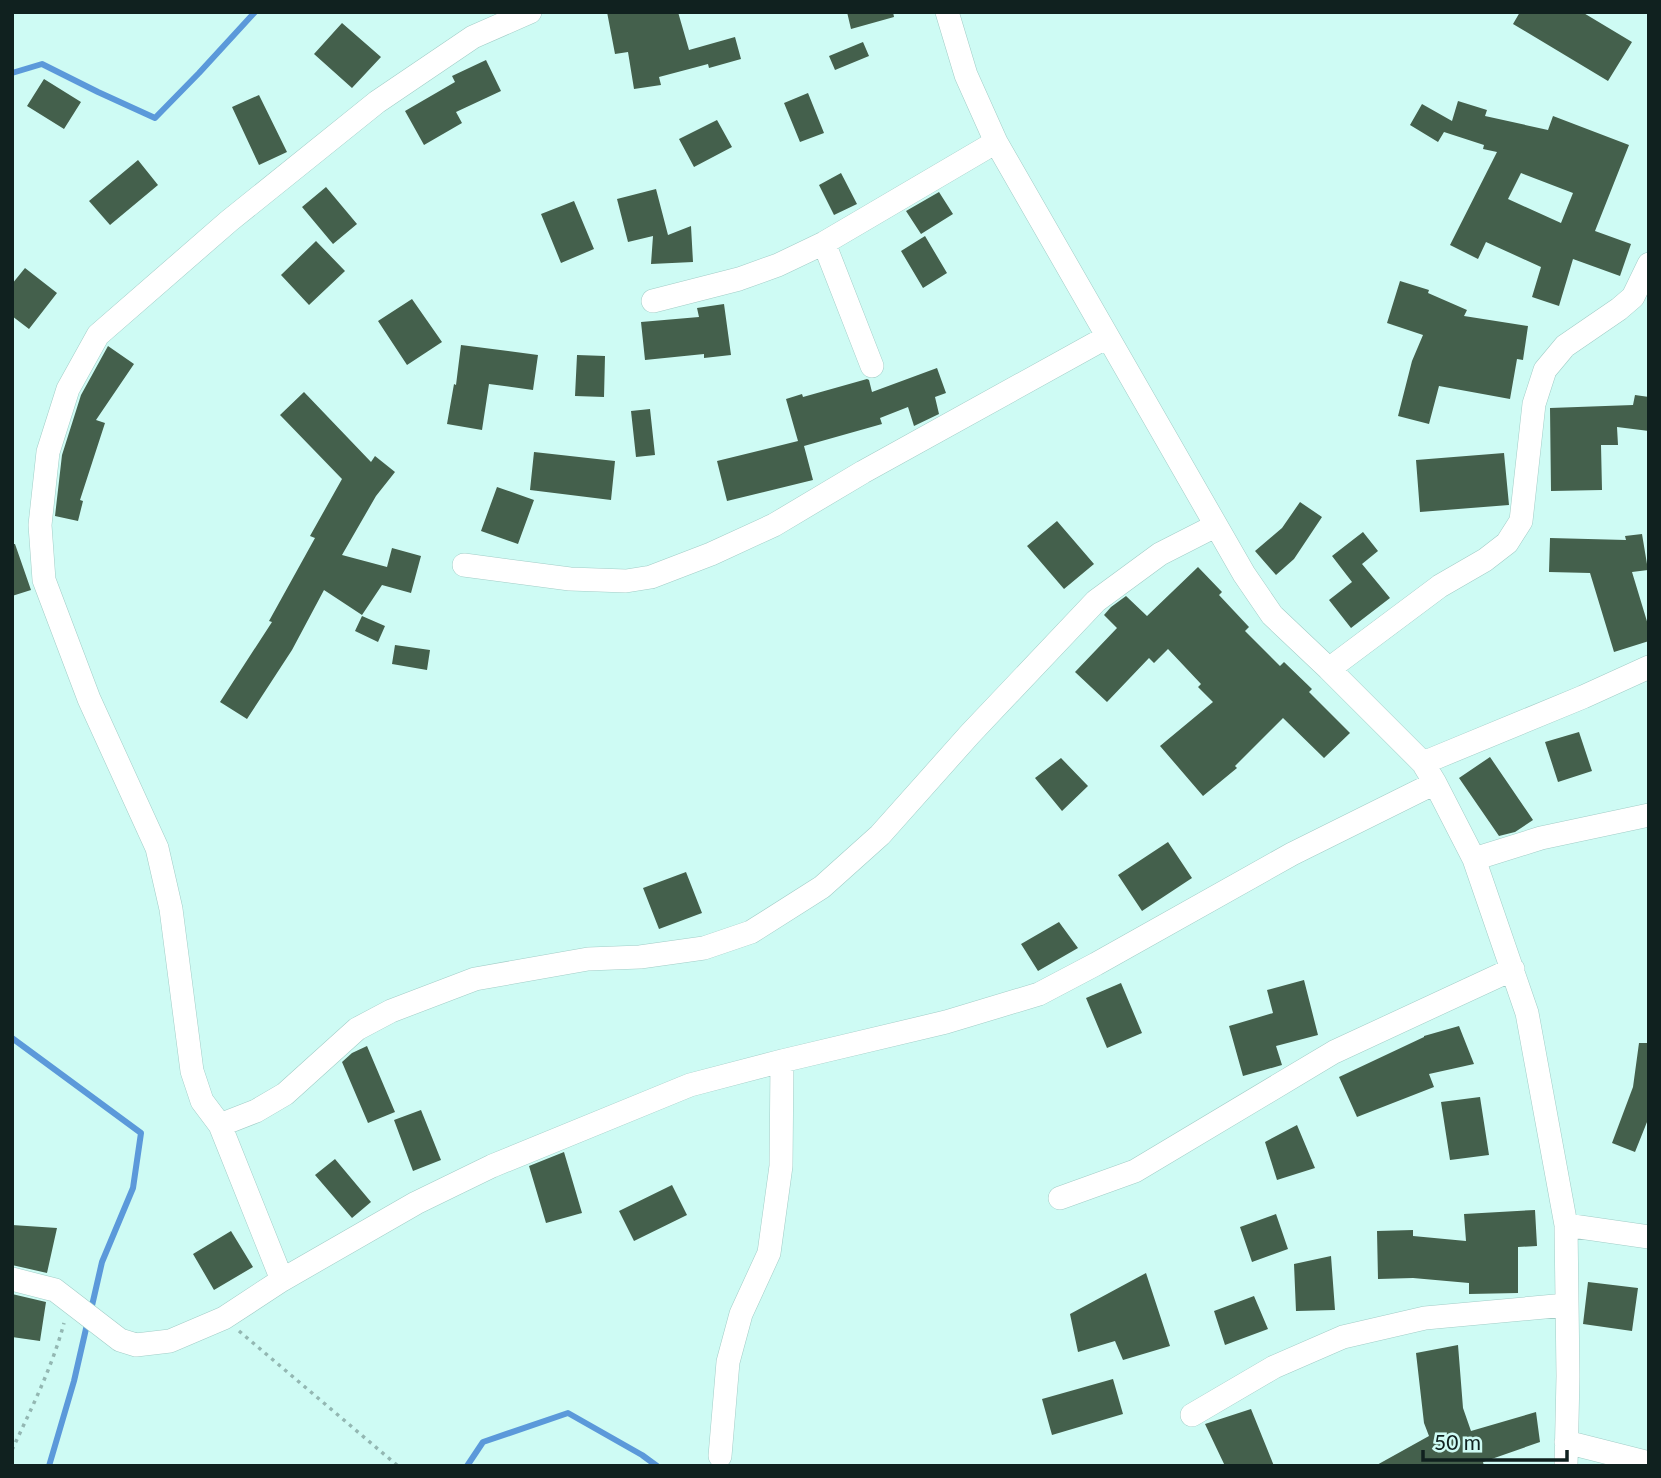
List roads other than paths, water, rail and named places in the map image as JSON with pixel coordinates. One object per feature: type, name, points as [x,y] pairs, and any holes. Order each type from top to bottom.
[{"type":"street","points":[[282,1280],[220,1125],[202,1101],[192,1071],[171,909],[158,848],[89,699],[44,580],[40,525],[48,452],[68,389],[99,335],[229,221],[377,102],[473,37],[530,12]]},
{"type":"street","points":[[947,12],[966,75],[996,142],[1244,574],[1272,615],[1423,763],[1474,859],[1527,1013],[1566,1225],[1566,1466]]},
{"type":"street","points":[[653,301],[739,279],[778,265],[824,243],[996,142]]},
{"type":"street","points":[[824,243],[872,366]]},
{"type":"street","points":[[1329,669],[1440,586],[1485,560],[1507,543],[1521,521],[1534,404],[1545,370],[1565,346],[1633,297],[1649,264]]},
{"type":"street","points":[[464,565],[570,579],[626,581],[651,577],[711,554],[774,525],[863,472],[1107,337]]},
{"type":"street","points":[[220,1125],[256,1111],[285,1094],[357,1028],[391,1011],[475,979],[588,959],[640,957],[704,948],[751,932],[822,887],[880,835],[970,734],[1096,601],[1160,554],[1215,526]]},
{"type":"street","points":[[1423,763],[1649,667]]},
{"type":"street","points":[[12,1279],[55,1290],[120,1340],[136,1345],[170,1341],[224,1318],[282,1280],[416,1203],[492,1166],[690,1085],[946,1022],[1039,994],[1292,854],[1435,783]]},
{"type":"street","points":[[1474,859],[1541,838],[1649,816]]},
{"type":"street","points":[[1060,1198],[1135,1171],[1334,1052],[1513,969]]},
{"type":"street","points":[[720,1456],[728,1362],[741,1314],[769,1253],[781,1166],[782,1061]]},
{"type":"street","points":[[1566,1225],[1649,1237]]},
{"type":"street","points":[[1192,1415],[1274,1367],[1343,1337],[1425,1318],[1566,1306]]},
{"type":"street","points":[[1566,1442],[1649,1463]]},
{"type":"waterway","points":[[12,73],[42,64],[155,118],[255,12]]},
{"type":"waterway","points":[[12,1038],[141,1133],[133,1188],[102,1262],[91,1310]]},
{"type":"waterway","points":[[49,1466],[74,1381],[88,1320]]},
{"type":"waterway","points":[[467,1466],[483,1442],[568,1413],[657,1466]]}]
